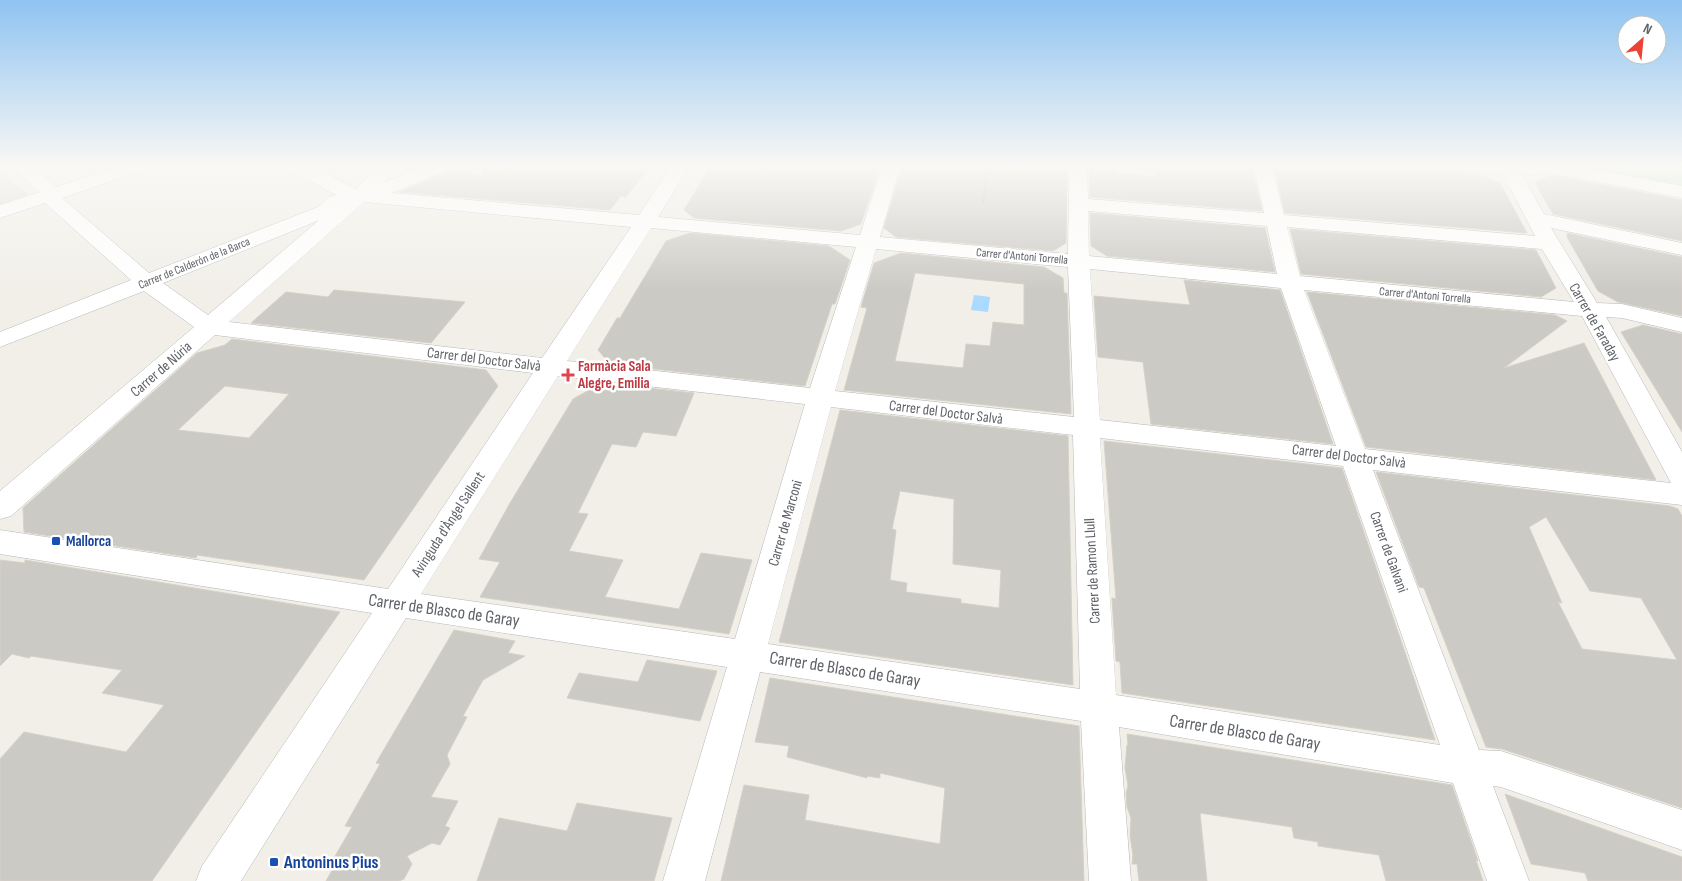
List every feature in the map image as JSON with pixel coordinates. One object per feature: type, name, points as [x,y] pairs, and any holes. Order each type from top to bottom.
[{"type":"street","points":[[0,212],[13,208]]},
{"type":"street","points":[[61,208],[146,282],[210,327]]},
{"type":"street","name":"Carrer de Núria","points":[[3,503],[210,327],[312,225],[335,208]]},
{"type":"street","name":"Carrer d'Antoni Torrella","points":[[516,208],[869,243],[1590,310],[1622,311],[1682,325]]},
{"type":"street","name":"Avinguda d'Àngel Sallent","points":[[217,881],[653,208]]},
{"type":"street","name":"Carrer de Marconi","points":[[684,881],[821,397],[879,208]]},
{"type":"street","name":"Carrer de Ramon Llull","points":[[1078,208],[1078,261],[1088,428],[1086,454],[1110,881]]},
{"type":"street","points":[[1126,208],[1549,243]]},
{"type":"street","name":"Carrer de Galvani","points":[[1272,208],[1290,282],[1508,881]]},
{"type":"street","name":"Carrer de Faraday","points":[[1531,208],[1549,243],[1590,310],[1682,477]]},
{"type":"street","points":[[1537,219],[1682,249]]},
{"type":"street","name":"Carrer de Calderón de la Barca","points":[[0,340],[146,282],[312,225]]},
{"type":"street","name":"Carrer del Doctor Salvà","points":[[210,327],[1682,495]]},
{"type":"street","name":"Carrer de Blasco de Garay","points":[[0,542],[1099,708],[1466,767],[1501,769],[1682,830]]},
{"type":"water","points":[[974,295],[990,297],[988,312],[971,310]]},
{"type":"building","points":[[588,208],[611,208],[610,210]]},
{"type":"building","points":[[685,208],[866,208],[861,224],[841,231],[694,218],[684,210]]},
{"type":"building","points":[[890,208],[1066,208],[1066,243],[1053,251],[896,237],[884,228]]},
{"type":"building","points":[[1227,208],[1261,208],[1262,211]]},
{"type":"building","points":[[1284,208],[1514,208],[1527,233],[1285,213]]},
{"type":"building","points":[[1550,208],[1682,208],[1682,241],[1553,214]]},
{"type":"building","points":[[1090,213],[1265,228],[1275,272],[1107,256],[1091,246]]},
{"type":"building","points":[[1290,229],[1536,250],[1556,288],[1541,297],[1301,274]]},
{"type":"building","points":[[690,233],[829,246],[850,260],[835,304],[832,304],[805,386],[610,364],[598,350],[617,318],[620,318],[666,241]]},
{"type":"building","points":[[1567,233],[1682,257],[1682,316],[1618,302],[1598,291],[1567,237]]},
{"type":"building","points":[[901,253],[1044,267],[1063,278],[1064,293],[1067,293],[1071,414],[844,390],[867,308],[861,307],[874,263]],"holes":[[[915,273],[1024,284],[1024,325],[993,322],[990,346],[966,344],[963,368],[895,361]]]},
{"type":"building","points":[[1184,280],[1280,290],[1333,444],[1151,424],[1143,362],[1098,357],[1094,296],[1190,305]]},
{"type":"building","points":[[334,290],[465,302],[431,343],[251,323],[286,292],[328,297]]},
{"type":"building","points":[[1307,292],[1555,315],[1567,321],[1504,368],[1584,343],[1656,480],[1366,447]]},
{"type":"building","points":[[1643,325],[1682,334],[1682,432],[1621,332]]},
{"type":"building","points":[[232,339],[486,370],[498,386],[364,580],[197,555],[196,558],[24,532],[23,508],[197,353],[225,345]],"holes":[[[225,386],[289,394],[249,438],[178,430]]]},
{"type":"building","points":[[602,383],[694,393],[676,436],[643,432],[636,447],[612,444],[578,513],[588,514],[569,551],[623,560],[605,597],[679,609],[701,553],[752,560],[729,634],[480,597],[500,562],[479,559],[510,503],[573,399]]},
{"type":"building","points":[[840,410],[1068,436],[1073,685],[779,642]],"holes":[[[900,491],[954,499],[953,564],[1001,570],[999,608],[961,603],[961,599],[906,592],[907,583],[890,580],[896,530],[892,529]]]},
{"type":"building","points":[[1104,441],[1342,468],[1435,740],[1122,693],[1120,662],[1116,661],[1112,598],[1116,599]]},
{"type":"building","points":[[1376,472],[1670,506],[1678,509],[1682,516],[1682,808],[1502,749],[1486,747],[1424,588],[1419,587]],"holes":[[[1546,517],[1590,591],[1641,598],[1677,660],[1582,649],[1558,602],[1562,603],[1529,527]]]},
{"type":"building","points":[[0,560],[25,563],[25,560],[340,612],[152,881],[0,881],[0,759],[24,732],[126,752],[164,705],[102,693],[122,670],[31,656],[29,658],[12,654],[0,666]]},
{"type":"building","points":[[454,630],[515,641],[508,653],[525,656],[483,680],[463,716],[467,717],[447,755],[450,764],[431,797],[458,801],[445,826],[450,828],[440,845],[432,843],[407,856],[412,864],[404,879],[399,881],[326,881],[336,863],[331,863],[352,827],[345,826],[380,764],[376,763]]},
{"type":"building","points":[[647,660],[717,671],[700,721],[567,698],[579,673],[638,682]]},
{"type":"building","points":[[770,678],[1079,726],[1084,881],[721,881],[744,785],[809,795],[805,820],[940,844],[945,788],[880,773],[880,778],[867,776],[867,778],[787,757],[789,746],[755,742]]},
{"type":"building","points":[[1127,734],[1452,785],[1483,881],[1386,881],[1379,855],[1318,846],[1318,842],[1294,838],[1292,827],[1200,813],[1207,881],[1139,881],[1137,864],[1132,864],[1131,818],[1127,807],[1126,794],[1128,785],[1125,768],[1128,745]]},
{"type":"building","points":[[1505,794],[1682,857],[1682,881],[1588,881],[1585,873],[1531,864]]},
{"type":"building","points":[[577,803],[672,818],[654,881],[477,881],[499,818],[567,831]]},
{"type":"place","name":"Farmàcia Sala Alegre, Emilia","points":[[568,375]]},
{"type":"place","name":"Mallorca","points":[[56,541]]},
{"type":"place","name":"Antoninus Pius","points":[[274,862]]}]
